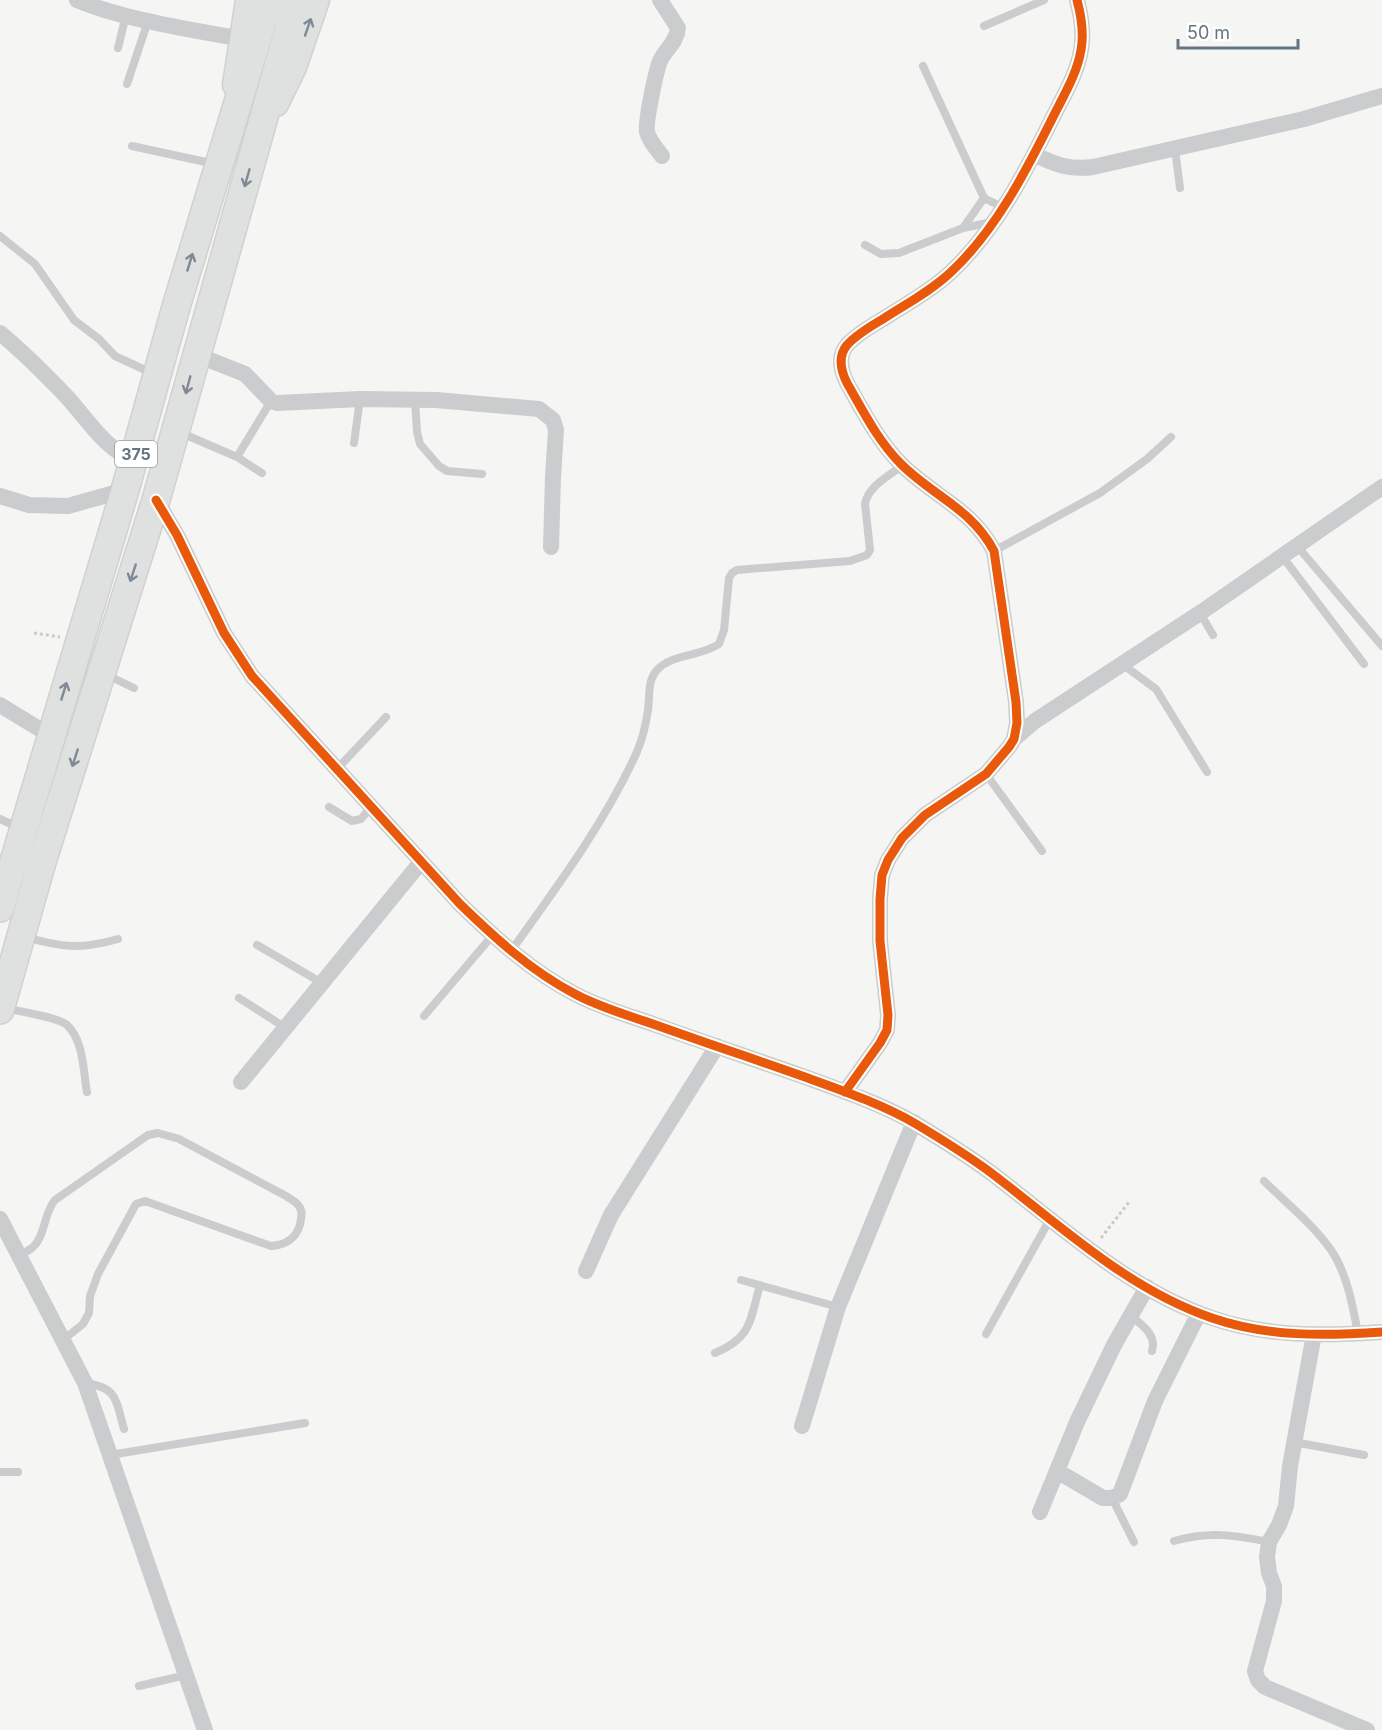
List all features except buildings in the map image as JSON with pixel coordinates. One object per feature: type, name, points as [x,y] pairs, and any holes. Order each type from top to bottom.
[{"type":"main road","name":"375","points":[[235,111],[235,73],[248,0]]},
{"type":"main road","name":"375","points":[[0,908],[12,824],[51,736],[134,460],[218,165],[269,0]]},
{"type":"main road","name":"375","points":[[0,1009],[42,862],[156,500],[297,0]]},
{"type":"main road","name":"375","points":[[258,138],[294,67],[317,0]]},
{"type":"main road","points":[[176,307],[208,314]]},
{"type":"street","points":[[77,0],[148,20],[241,39]]},
{"type":"street","points":[[660,0],[678,28],[678,34],[660,60],[646,118],[647,132],[662,156]]},
{"type":"street","points":[[1014,739],[1017,723],[1016,702],[994,551],[987,538],[965,513],[903,465],[890,452],[841,372],[841,358],[845,347],[860,333],[922,294],[950,273],[972,250],[1002,207],[1034,154],[1073,78],[1082,48],[1081,17],[1077,0]]},
{"type":"street","points":[[1034,154],[1059,166],[1082,168],[1304,119],[1382,96]]},
{"type":"street","points":[[0,333],[28,357],[108,443],[123,456],[134,460]]},
{"type":"street","points":[[197,355],[245,374],[271,401],[290,403],[360,399],[415,400],[539,409],[553,420],[556,430],[552,547]]},
{"type":"street","points":[[845,1092],[880,1043],[886,1030],[888,1015],[880,941],[882,875],[888,860],[902,838],[925,815],[986,774],[1014,739],[1035,722],[1121,663],[1200,613],[1382,487]]},
{"type":"street","points":[[0,496],[29,505],[68,506],[125,490]]},
{"type":"street","points":[[156,500],[177,535],[224,633],[252,676],[336,770],[492,936],[546,976],[576,995],[845,1092],[914,1122],[988,1170],[1092,1250],[1164,1298],[1244,1328],[1277,1333],[1382,1332]]},
{"type":"street","points":[[0,705],[51,736]]},
{"type":"street","points":[[242,1082],[421,861]]},
{"type":"street","points":[[586,1271],[611,1215],[717,1046]]},
{"type":"street","points":[[802,1426],[838,1307],[914,1122]]},
{"type":"street","points":[[0,1218],[85,1383],[205,1730]]},
{"type":"street","points":[[1040,1512],[1102,1368],[1147,1287]]},
{"type":"street","points":[[1057,1471],[1103,1498],[1112,1498],[1120,1494],[1155,1401],[1200,1313]]},
{"type":"street","points":[[1314,1334],[1294,1442],[1286,1506],[1269,1542],[1267,1557],[1269,1573],[1274,1586],[1274,1601],[1255,1671],[1258,1680],[1265,1687],[1367,1730]]},
{"type":"lane","points":[[984,26],[1044,0]]},
{"type":"lane","points":[[118,48],[126,14]]},
{"type":"lane","points":[[127,84],[148,20]]},
{"type":"lane","points":[[922,66],[984,198],[1002,207]]},
{"type":"lane","points":[[132,146],[218,165]]},
{"type":"lane","points":[[1175,148],[1180,188]]},
{"type":"lane","points":[[963,228],[984,198]]},
{"type":"lane","points":[[865,244],[881,254],[888,255],[899,253],[963,228],[992,222]]},
{"type":"lane","points":[[0,236],[35,264],[74,320],[99,339],[115,356],[157,376]]},
{"type":"lane","points":[[354,443],[360,399]]},
{"type":"lane","points":[[415,400],[420,444],[439,466],[447,471],[482,474]]},
{"type":"lane","points":[[237,457],[271,401]]},
{"type":"lane","points":[[176,431],[237,457],[262,473]]},
{"type":"lane","points":[[994,551],[1101,493],[1147,459],[1171,437]]},
{"type":"lane","points":[[511,951],[598,823],[637,753],[648,711],[650,683],[654,673],[662,665],[719,644],[724,630],[729,578],[732,573],[755,568],[850,561],[867,555],[870,550],[866,496],[870,490],[903,465]]},
{"type":"lane","points":[[1297,546],[1382,646]]},
{"type":"lane","points":[[1282,556],[1364,664]]},
{"type":"lane","points":[[1200,613],[1213,635]]},
{"type":"lane","points":[[1121,663],[1156,689],[1207,772]]},
{"type":"lane","points":[[102,673],[134,688]]},
{"type":"lane","points":[[336,770],[386,717]]},
{"type":"lane","points":[[986,774],[1042,851]]},
{"type":"lane","points":[[329,807],[352,821],[357,821],[371,807]]},
{"type":"lane","points":[[424,1016],[492,936]]},
{"type":"lane","points":[[21,937],[60,946],[79,947],[118,939]]},
{"type":"lane","points":[[257,945],[322,983]]},
{"type":"lane","points":[[239,998],[286,1028]]},
{"type":"lane","points":[[0,1009],[66,1023],[80,1047],[87,1092]]},
{"type":"lane","points":[[19,1256],[33,1247],[37,1241],[47,1209],[55,1200],[148,1135],[158,1133],[179,1139],[298,1203],[302,1211],[300,1228],[292,1239],[283,1245],[271,1246],[145,1201],[136,1204],[98,1274],[90,1296],[89,1313],[83,1324],[63,1340]]},
{"type":"lane","points":[[1264,1181],[1317,1233],[1332,1252],[1353,1304],[1358,1334]]},
{"type":"lane","points":[[986,1334],[1050,1219]]},
{"type":"lane","points":[[741,1280],[838,1307]]},
{"type":"lane","points":[[715,1353],[738,1342],[748,1330],[760,1285]]},
{"type":"lane","points":[[1131,1316],[1149,1332],[1154,1345],[1152,1351]]},
{"type":"lane","points":[[85,1383],[101,1385],[110,1391],[116,1401],[124,1429]]},
{"type":"lane","points":[[110,1455],[305,1423]]},
{"type":"lane","points":[[1294,1442],[1364,1455]]},
{"type":"lane","points":[[0,1472],[18,1472]]},
{"type":"lane","points":[[1112,1498],[1134,1542]]},
{"type":"lane","points":[[1174,1541],[1216,1533],[1269,1542]]},
{"type":"lane","points":[[139,1686],[187,1675]]},
{"type":"path","points":[[34,633],[79,641]]},
{"type":"path","points":[[1092,1250],[1129,1202]]},
{"type":"cycle path","points":[[845,1092],[887,1030],[888,1015],[880,941],[880,899],[882,875],[888,860],[902,838],[925,815],[986,774],[1014,739],[1017,723],[994,551],[975,524],[913,475],[885,446],[847,383],[842,369],[842,354],[847,345],[860,334],[918,297],[951,272],[996,219],[1032,158],[1076,68],[1082,38],[1077,0]]},
{"type":"cycle path","points":[[156,500],[177,535],[224,633],[252,676],[460,904],[500,941],[543,975],[584,999],[603,1007],[833,1087],[904,1117],[981,1166],[1095,1254],[1151,1290],[1181,1306],[1233,1324],[1275,1332],[1296,1334],[1382,1332]]}]
